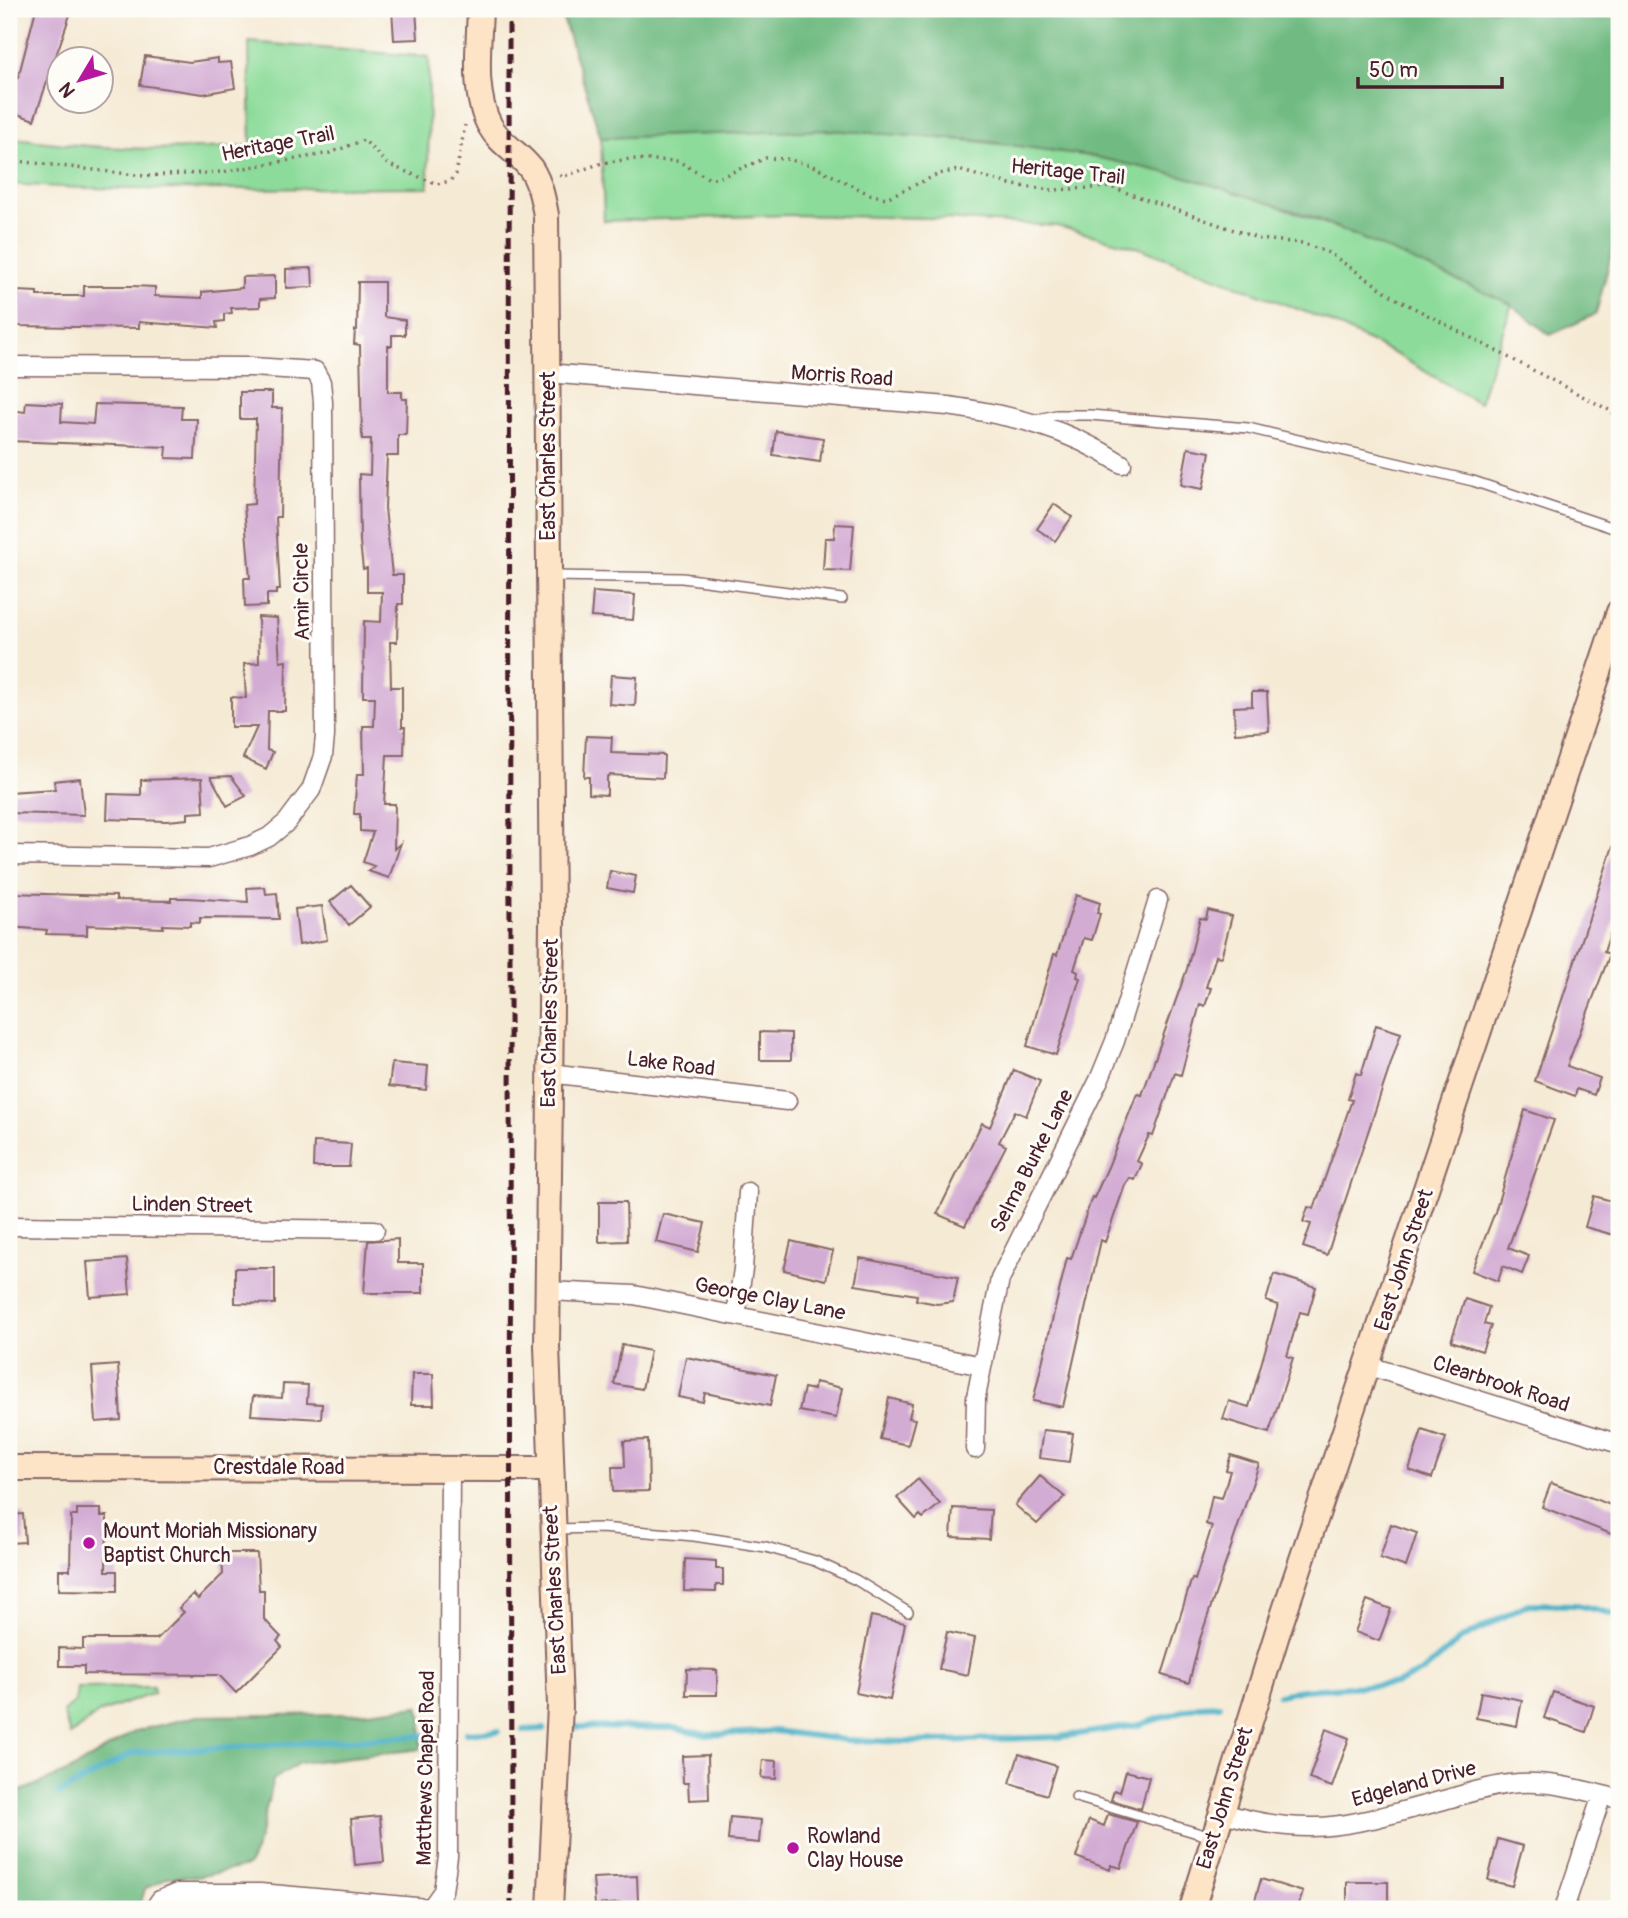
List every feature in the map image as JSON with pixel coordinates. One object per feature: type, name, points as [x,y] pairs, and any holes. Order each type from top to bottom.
[{"type":"street","points":[[480,9],[480,71],[483,108],[489,125]]},
{"type":"street","name":"East Charles Street","points":[[489,125],[509,149],[530,167],[542,191],[546,215],[552,922],[547,1291],[549,1469],[560,1706],[550,1909]]},
{"type":"street","name":"Amir Circle","points":[[9,366],[252,367],[315,372],[321,382],[323,402],[326,644],[323,756],[311,790],[287,822],[269,837],[250,846],[209,858],[9,855]]},
{"type":"street","name":"Morris Road","points":[[547,373],[948,406],[1030,421],[1084,441],[1122,464]]},
{"type":"street","name":"East John Street","points":[[1192,1909],[1220,1812],[1619,612]]},
{"type":"street","name":"Selma Burke Lane","points":[[975,1449],[976,1397],[1000,1279],[1065,1152],[1115,1041],[1158,900]]},
{"type":"street","name":"Lake Road","points":[[549,1073],[787,1101]]},
{"type":"street","points":[[736,1315],[743,1269],[748,1192]]},
{"type":"street","name":"Linden Street","points":[[9,1226],[375,1230]]},
{"type":"street","name":"George Clay Lane","points":[[547,1291],[634,1295],[982,1366]]},
{"type":"street","name":"Clearbrook Road","points":[[1369,1366],[1619,1444]]},
{"type":"street","name":"Crestdale Road","points":[[9,1468],[549,1469]]},
{"type":"street","name":"Matthews Chapel Road","points":[[154,1909],[160,1900],[177,1893],[260,1893],[427,1908],[439,1898],[448,1857],[450,1468]]},
{"type":"street","name":"Edgeland Drive","points":[[1220,1812],[1268,1826],[1313,1829],[1356,1824],[1502,1785],[1562,1784],[1610,1797]]},
{"type":"street","points":[[1564,1909],[1610,1797]]},
{"type":"lane","points":[[1030,421],[1056,415],[1090,415],[1248,428],[1473,481],[1619,530]]},
{"type":"lane","points":[[549,576],[682,578],[842,599]]},
{"type":"lane","points":[[552,1529],[601,1528],[694,1536],[766,1547],[815,1561],[856,1580],[908,1612]]},
{"type":"lane","points":[[1076,1797],[1213,1837]]},
{"type":"path","name":"Heritage Trail","points":[[9,160],[145,176],[222,172],[330,153],[364,140],[387,164],[437,184],[450,181],[456,174],[466,119],[489,125]]},
{"type":"path","name":"Heritage Trail","points":[[530,167],[542,164],[562,177],[602,163],[631,159],[678,161],[708,178],[718,178],[765,158],[786,159],[811,165],[869,194],[886,198],[939,174],[958,170],[1013,185],[1052,190],[1110,187],[1260,239],[1302,243],[1329,253],[1397,299],[1609,410],[1619,422]]},
{"type":"green space","points":[[560,9],[1619,9],[1619,224],[1596,314],[1550,335],[1511,304],[1313,217],[1186,177],[1091,156],[974,140],[829,130],[601,138]]},
{"type":"green space","points":[[249,42],[429,57],[428,187],[166,189],[9,184],[9,137],[70,145],[130,148],[251,146]]},
{"type":"green space","points":[[828,130],[1009,145],[1142,166],[1270,203],[1392,251],[1512,304],[1479,403],[1397,355],[1326,320],[1137,247],[1057,226],[927,218],[788,215],[604,221],[601,138]]},
{"type":"green space","points":[[153,1687],[154,1693],[99,1713],[70,1735],[63,1712],[75,1702],[77,1688]]},
{"type":"green space","points":[[418,1706],[422,1719],[421,1749],[299,1763],[273,1780],[257,1847],[248,1866],[197,1877],[168,1877],[145,1889],[139,1909],[9,1909],[9,1796],[69,1771],[136,1731],[197,1716],[350,1714]]},
{"type":"building","points":[[36,9],[72,9],[59,46],[46,46],[46,85],[34,120],[9,111],[15,92],[10,91],[15,78],[18,78]]},
{"type":"building","points":[[392,9],[416,9],[418,39],[394,40]]},
{"type":"building","points":[[145,56],[190,62],[218,58],[218,63],[231,62],[235,88],[203,94],[140,85]]},
{"type":"building","points":[[312,268],[313,287],[286,288],[286,269]]},
{"type":"building","points":[[275,276],[275,298],[260,299],[260,307],[231,308],[232,313],[224,314],[224,321],[216,322],[217,328],[139,322],[139,328],[17,326],[18,291],[37,292],[37,296],[84,296],[84,286],[132,286],[155,287],[155,296],[202,298],[202,292],[242,288],[242,277]]},
{"type":"building","points":[[358,282],[384,282],[384,317],[405,320],[405,335],[392,335],[392,346],[388,346],[388,392],[402,392],[402,399],[407,399],[406,435],[398,435],[398,456],[387,456],[385,508],[392,575],[403,575],[403,604],[398,604],[397,642],[390,642],[391,687],[402,687],[402,727],[405,727],[404,755],[387,755],[384,804],[395,804],[394,849],[401,843],[389,878],[368,871],[374,866],[363,862],[373,832],[360,831],[360,814],[354,814],[357,774],[364,774],[363,726],[374,726],[375,697],[363,697],[364,621],[381,622],[382,592],[367,592],[367,568],[363,569],[360,542],[359,474],[370,475],[371,439],[362,439],[360,345],[354,344]]},
{"type":"building","points":[[240,392],[272,392],[272,408],[282,408],[280,517],[276,517],[280,590],[276,590],[276,594],[267,594],[267,606],[245,607],[244,578],[250,578],[244,505],[254,504],[256,419],[240,419]]},
{"type":"building","points":[[26,402],[62,404],[61,422],[93,424],[95,404],[182,406],[181,419],[197,419],[195,459],[166,458],[167,447],[9,441],[9,410],[25,412]]},
{"type":"building","points":[[776,431],[823,438],[820,462],[773,455]]},
{"type":"building","points":[[1188,448],[1210,452],[1203,489],[1181,485]]},
{"type":"building","points":[[1054,504],[1072,517],[1055,541],[1037,529]]},
{"type":"building","points":[[835,524],[854,525],[850,571],[823,570],[825,538],[834,538]]},
{"type":"building","points":[[593,592],[635,595],[633,620],[591,617]]},
{"type":"building","points":[[258,617],[277,618],[280,662],[286,661],[285,711],[268,711],[267,750],[273,752],[266,769],[243,758],[257,727],[231,727],[231,697],[246,698],[244,664],[259,663]]},
{"type":"building","points":[[611,675],[637,677],[635,706],[609,704]]},
{"type":"building","points":[[1252,692],[1267,692],[1269,731],[1235,733],[1234,707],[1252,706]]},
{"type":"building","points":[[586,736],[612,737],[611,753],[664,755],[663,778],[610,775],[607,777],[607,795],[589,794],[589,777],[584,777]]},
{"type":"building","points":[[231,776],[246,796],[227,806],[211,777]]},
{"type":"building","points":[[80,778],[84,815],[9,813],[9,792],[55,789],[54,781]]},
{"type":"building","points":[[202,778],[204,812],[188,813],[188,819],[107,819],[108,794],[141,795],[141,780]]},
{"type":"building","points":[[1617,834],[1619,906],[1604,952],[1610,954],[1567,1066],[1600,1078],[1594,1095],[1577,1089],[1575,1096],[1535,1081]]},
{"type":"building","points":[[610,871],[636,876],[633,893],[607,888]]},
{"type":"building","points":[[351,885],[370,907],[349,925],[330,902]]},
{"type":"building","points":[[265,887],[266,894],[277,893],[279,919],[200,918],[200,923],[190,922],[190,926],[163,925],[163,928],[87,925],[87,935],[46,934],[47,930],[9,927],[9,893],[116,896],[116,900],[171,901],[171,898],[189,898],[248,902],[247,888]]},
{"type":"building","points":[[1076,895],[1100,903],[1097,913],[1100,914],[1092,940],[1084,938],[1074,970],[1080,978],[1056,1055],[1027,1046],[1054,954],[1057,955]]},
{"type":"building","points":[[322,906],[327,940],[299,945],[295,909]]},
{"type":"building","points":[[1208,910],[1232,916],[1221,957],[1216,956],[1206,987],[1211,988],[1205,1006],[1200,1004],[1181,1075],[1175,1073],[1153,1136],[1149,1135],[1137,1161],[1142,1164],[1135,1180],[1130,1178],[1125,1185],[1105,1242],[1101,1240],[1063,1407],[1033,1401],[1067,1258],[1071,1259],[1092,1197],[1094,1198],[1108,1167],[1137,1094],[1142,1095],[1187,969],[1200,918],[1206,919]]},
{"type":"building","points":[[1376,1025],[1401,1033],[1327,1255],[1303,1247],[1311,1224],[1303,1222],[1308,1207],[1314,1209],[1352,1100],[1348,1099],[1356,1073],[1361,1075]]},
{"type":"building","points":[[760,1032],[791,1033],[791,1060],[760,1060]]},
{"type":"building","points":[[392,1063],[428,1066],[426,1090],[389,1086]]},
{"type":"building","points":[[1014,1070],[1040,1081],[1026,1116],[1015,1111],[999,1142],[1006,1146],[965,1226],[937,1214],[982,1123],[990,1127]]},
{"type":"building","points":[[1525,1110],[1554,1120],[1508,1248],[1529,1256],[1522,1274],[1503,1266],[1498,1281],[1472,1271],[1495,1212]]},
{"type":"building","points":[[314,1142],[351,1144],[349,1167],[313,1167]]},
{"type":"building","points":[[1594,1196],[1619,1203],[1614,1235],[1585,1227]]},
{"type":"building","points":[[599,1202],[626,1202],[627,1241],[599,1242]]},
{"type":"building","points":[[663,1214],[705,1223],[698,1252],[656,1242]]},
{"type":"building","points":[[398,1239],[398,1263],[423,1263],[423,1293],[364,1293],[368,1241]]},
{"type":"building","points":[[791,1241],[833,1251],[826,1280],[784,1270]]},
{"type":"building","points":[[860,1258],[958,1277],[953,1302],[937,1304],[916,1300],[917,1295],[855,1285]]},
{"type":"building","points":[[127,1259],[130,1294],[90,1297],[87,1262]]},
{"type":"building","points":[[235,1268],[275,1268],[275,1304],[235,1303]]},
{"type":"building","points":[[1274,1274],[1316,1287],[1308,1314],[1300,1312],[1287,1356],[1293,1358],[1269,1433],[1223,1419],[1229,1401],[1249,1407],[1278,1305],[1266,1301]]},
{"type":"building","points":[[1465,1299],[1489,1307],[1484,1324],[1491,1326],[1482,1351],[1451,1341]]},
{"type":"building","points":[[622,1345],[650,1351],[642,1389],[614,1384]]},
{"type":"building","points":[[686,1357],[776,1375],[770,1406],[705,1393],[703,1402],[678,1397]]},
{"type":"building","points":[[118,1365],[121,1420],[96,1422],[92,1367]]},
{"type":"building","points":[[412,1374],[433,1374],[434,1405],[411,1405]]},
{"type":"building","points":[[815,1382],[842,1388],[836,1418],[799,1411],[804,1388],[814,1390]]},
{"type":"building","points":[[283,1384],[308,1385],[307,1403],[322,1404],[321,1419],[251,1415],[253,1396],[282,1398]]},
{"type":"building","points":[[889,1398],[912,1404],[909,1418],[915,1419],[908,1445],[880,1439]]},
{"type":"building","points":[[1043,1430],[1073,1433],[1069,1462],[1039,1458]]},
{"type":"building","points":[[1422,1430],[1446,1438],[1432,1478],[1409,1470]]},
{"type":"building","points":[[648,1440],[649,1491],[613,1492],[612,1467],[625,1467],[624,1441]]},
{"type":"building","points":[[1231,1455],[1259,1464],[1200,1639],[1189,1683],[1162,1675],[1192,1578],[1195,1580],[1212,1526],[1206,1524],[1212,1496],[1222,1498],[1230,1471],[1226,1470]]},
{"type":"building","points":[[1040,1476],[1065,1497],[1037,1524],[1015,1505]]},
{"type":"building","points":[[918,1479],[940,1504],[923,1518],[920,1515],[916,1519],[897,1498]]},
{"type":"building","points":[[1551,1483],[1619,1508],[1619,1537],[1542,1507]]},
{"type":"building","points":[[953,1508],[991,1510],[989,1539],[951,1537]]},
{"type":"building","name":"Mount Moriah Missionary Baptist Church","points":[[77,1509],[101,1509],[101,1516],[107,1516],[106,1571],[117,1571],[117,1591],[59,1590],[59,1570],[70,1570],[71,1516],[77,1516]]},
{"type":"building","points":[[23,1514],[25,1542],[9,1543],[9,1515]]},
{"type":"building","points":[[1391,1524],[1417,1533],[1406,1567],[1380,1558]]},
{"type":"building","points":[[222,1553],[257,1553],[259,1590],[264,1590],[264,1619],[281,1637],[277,1641],[282,1647],[236,1693],[219,1675],[84,1674],[84,1666],[59,1666],[59,1648],[83,1649],[83,1639],[157,1639],[184,1612],[179,1608],[193,1594],[198,1599],[223,1574]]},
{"type":"building","points":[[685,1559],[716,1561],[716,1569],[723,1569],[723,1585],[716,1585],[716,1592],[684,1591]]},
{"type":"building","points":[[1367,1600],[1391,1609],[1379,1641],[1355,1632]]},
{"type":"building","points":[[871,1616],[905,1623],[890,1700],[856,1693]]},
{"type":"building","points":[[947,1632],[975,1638],[968,1675],[939,1669]]},
{"type":"building","points":[[687,1669],[717,1670],[717,1695],[686,1695]]},
{"type":"building","points":[[1481,1692],[1522,1700],[1517,1726],[1476,1718]]},
{"type":"building","points":[[1553,1692],[1594,1706],[1586,1732],[1544,1718]]},
{"type":"building","points":[[1326,1729],[1349,1738],[1332,1787],[1309,1779]]},
{"type":"building","points":[[1019,1754],[1056,1766],[1047,1795],[1010,1783]]},
{"type":"building","points":[[708,1755],[709,1799],[689,1800],[688,1783],[683,1783],[682,1756]]},
{"type":"building","points":[[763,1760],[777,1761],[776,1779],[761,1778]]},
{"type":"building","points":[[1126,1771],[1149,1777],[1141,1809],[1111,1800],[1114,1790],[1120,1792]]},
{"type":"building","points":[[1108,1814],[1137,1822],[1121,1868],[1111,1865],[1110,1870],[1076,1857],[1089,1820],[1104,1826]]},
{"type":"building","points":[[380,1816],[384,1862],[355,1865],[351,1819]]},
{"type":"building","points":[[730,1817],[761,1820],[759,1843],[728,1840]]},
{"type":"building","points":[[1498,1839],[1523,1846],[1512,1886],[1488,1880]]},
{"type":"building","points":[[637,1876],[638,1902],[595,1905],[593,1878]]},
{"type":"building","points":[[1261,1879],[1303,1892],[1297,1909],[1271,1909],[1254,1904]]},
{"type":"building","points":[[1347,1882],[1388,1882],[1388,1907],[1347,1907]]},
{"type":"waterway","points":[[1279,1695],[1302,1690],[1396,1684],[1422,1672],[1461,1639],[1528,1604],[1577,1605],[1619,1615]]},
{"type":"waterway","points":[[575,1727],[676,1728],[707,1735],[775,1731],[846,1740],[911,1742],[1059,1737],[1139,1725],[1198,1706],[1219,1705]]},
{"type":"waterway","points":[[523,1730],[544,1729]]},
{"type":"waterway","points":[[466,1733],[498,1731]]},
{"type":"waterway","points":[[58,1794],[133,1753],[434,1735]]},
{"type":"railway","points":[[509,9],[511,1909]]},
{"type":"place","name":"Mount Moriah Missionary Baptist Church","points":[[89,1543]]},
{"type":"place","name":"Rowland Clay House","points":[[793,1848]]}]
